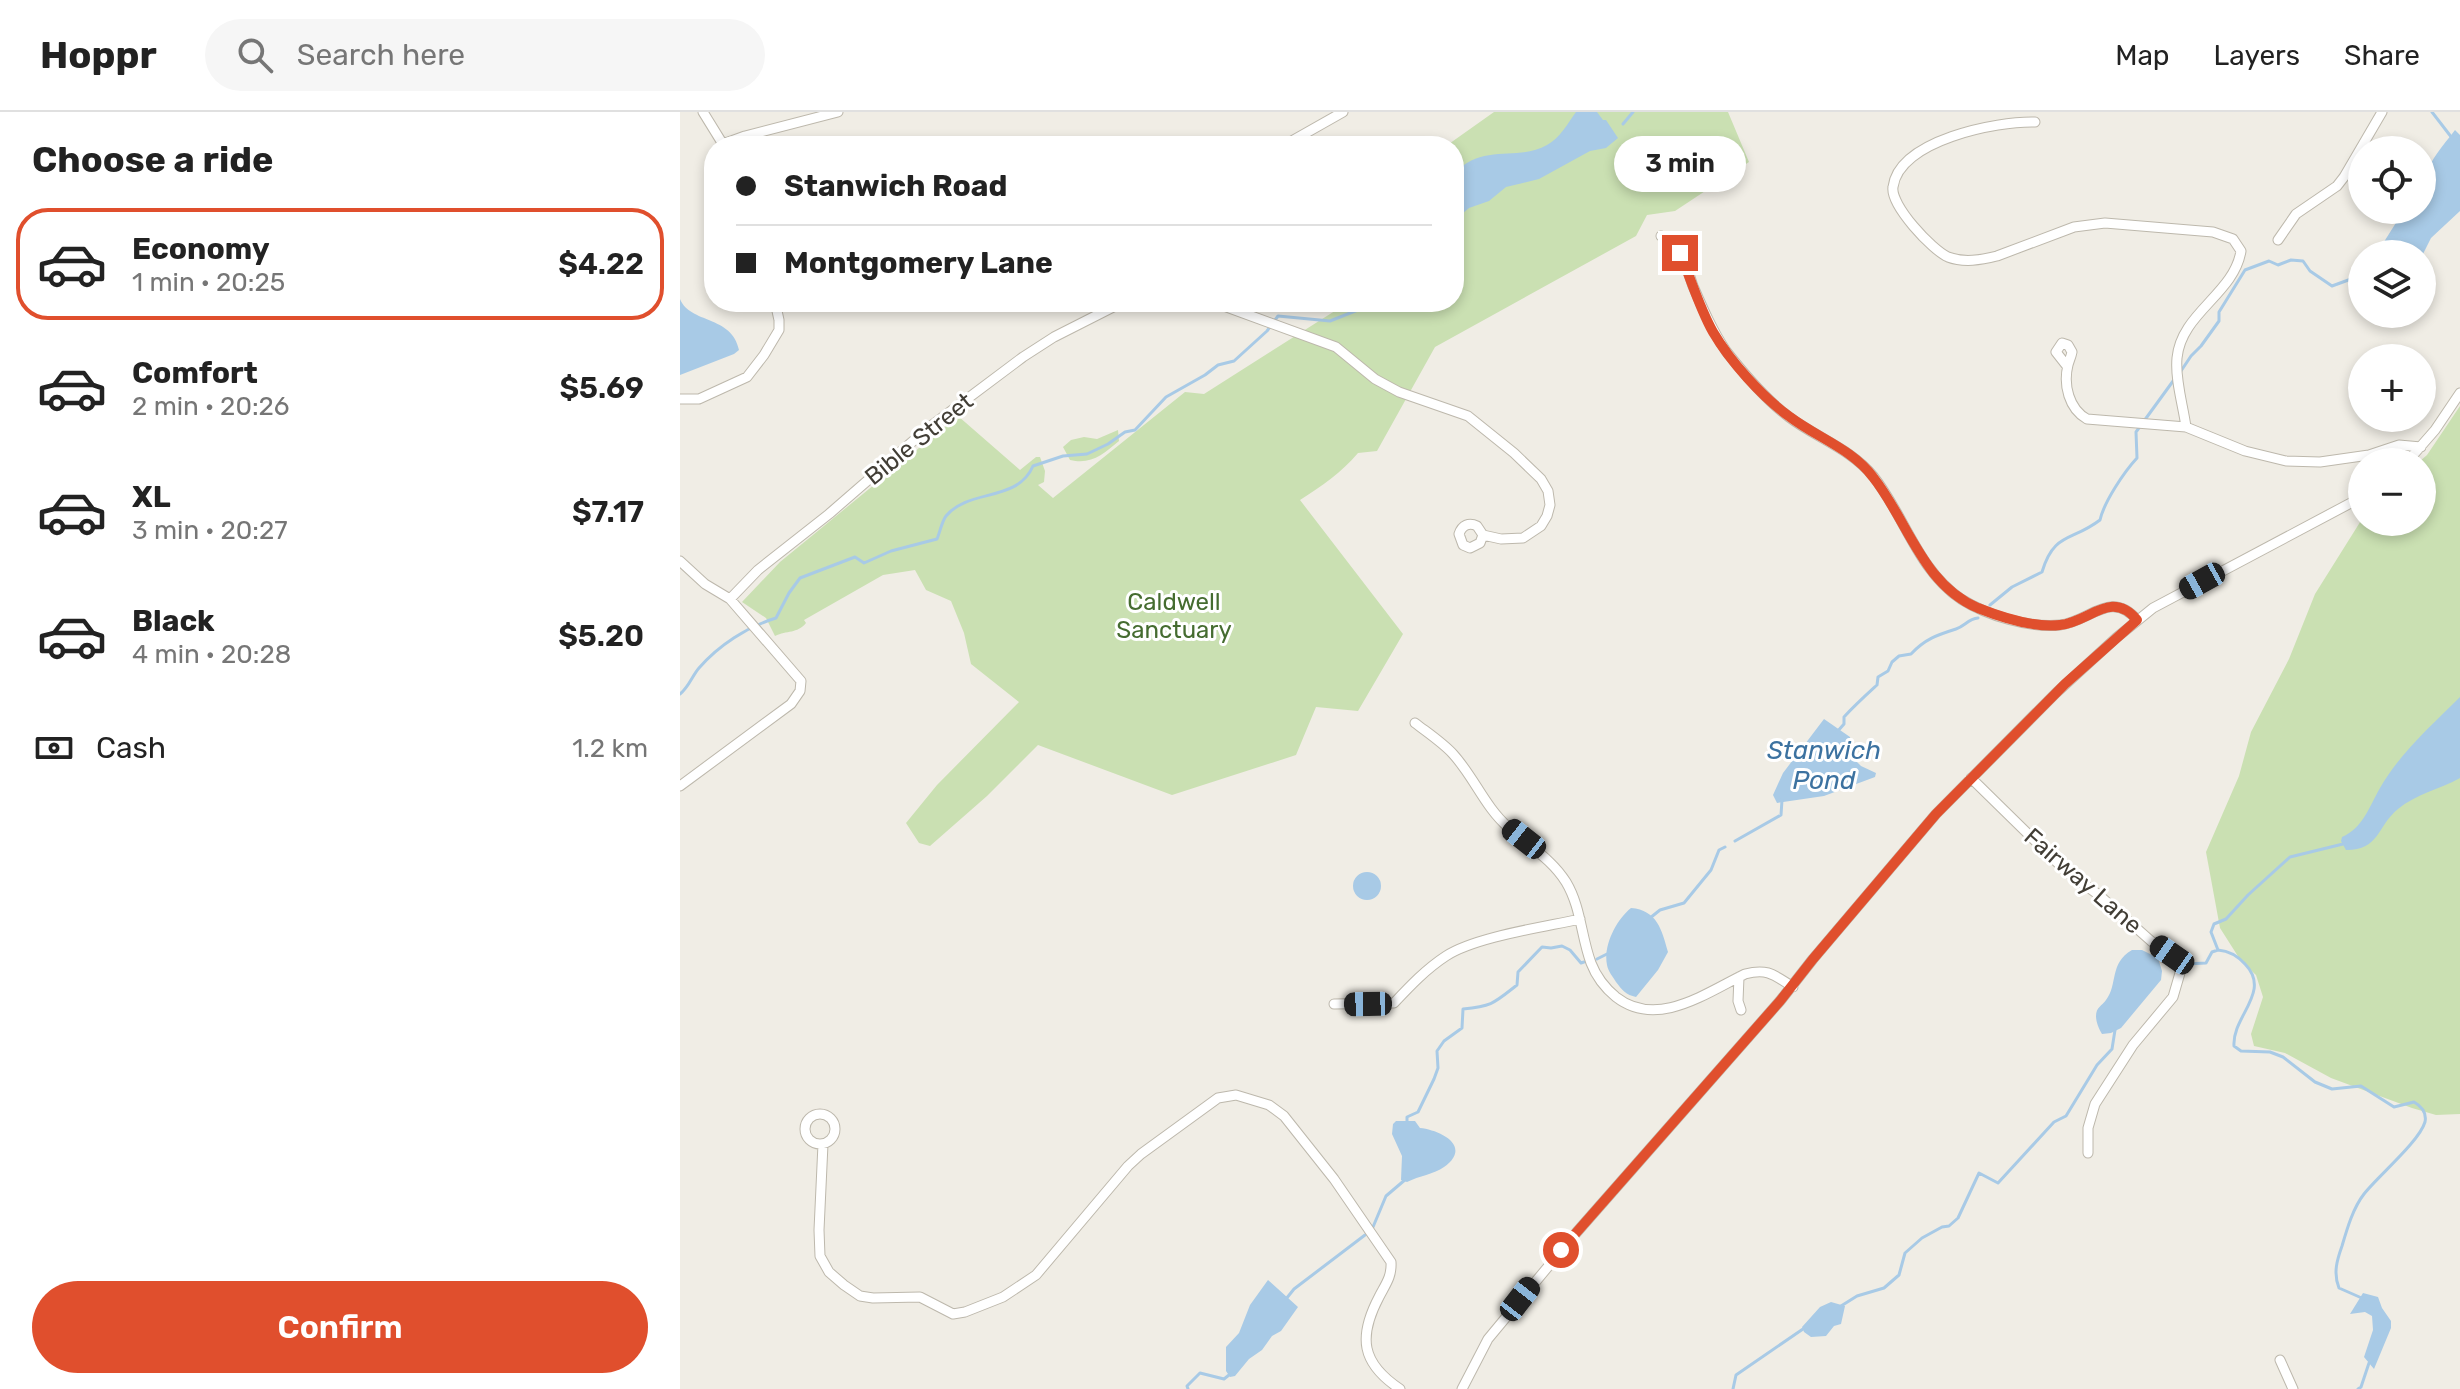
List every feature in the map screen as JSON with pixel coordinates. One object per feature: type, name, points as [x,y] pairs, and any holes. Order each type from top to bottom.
[{"type":"street","points":[[703,112],[718,136]]},
{"type":"street","points":[[745,136],[838,112]]},
{"type":"street","points":[[1301,136],[1343,112]]},
{"type":"street","points":[[2278,240],[2296,214],[2337,186],[2382,112]]},
{"type":"street","points":[[2035,122],[2002,124],[1932,143],[1911,159],[1898,175],[1892,191],[1894,199],[1905,216],[1941,253],[1960,260],[1997,256],[2088,224],[2147,225],[2213,232],[2233,239],[2241,251],[2237,267],[2189,326],[2177,356],[2186,427]]},
{"type":"street","points":[[1661,236],[1680,253],[1713,332],[1728,353],[1779,409],[1850,454],[1873,476],[1926,563],[1947,588],[1977,607],[2015,621],[2064,625],[2099,610],[2119,606],[2137,620]]},
{"type":"street","points":[[680,399],[699,399],[747,377],[779,330],[777,312]]},
{"type":"street","name":"Bible Street","points":[[730,599],[758,570],[967,399],[1038,346],[1104,312]]},
{"type":"street","points":[[1239,312],[1336,347],[1375,379],[1399,392],[1468,416],[1514,453],[1548,491],[1550,505],[1547,516],[1541,526],[1523,538],[1501,539],[1483,535]]},
{"type":"street","points":[[2067,366],[2068,391],[2076,411],[2087,419],[2186,427],[2245,451],[2286,461],[2320,462],[2369,455],[2399,445],[2421,447],[2460,393]]},
{"type":"street","points":[[1462,1389],[1488,1339],[1531,1285],[1793,987],[1906,849],[1971,778],[2065,684],[2137,620],[2165,602],[2348,505]]},
{"type":"street","points":[[680,561],[705,584],[730,599],[801,681],[800,691],[791,704],[680,786]]},
{"type":"street","points":[[1415,723],[1452,753],[1490,808],[1508,827],[1556,868],[1575,900],[1595,973],[1614,996],[1635,1008],[1658,1011],[1758,971],[1769,972],[1793,987]]},
{"type":"street","name":"Fairway Lane","points":[[1971,778],[2067,872],[2099,895],[2178,963],[2180,973],[2173,997],[2133,1045],[2095,1104],[2088,1128],[2088,1153]]},
{"type":"street","points":[[1334,1004],[1394,1003],[1417,978],[1448,955],[1489,940],[1580,919]]},
{"type":"street","points":[[1739,977],[1738,1001],[1741,1010]]},
{"type":"street","points":[[823,1144],[820,1256],[829,1272],[860,1296],[920,1297],[953,1314],[1003,1297],[1036,1275],[1128,1166],[1179,1124],[1218,1098],[1236,1095],[1269,1105],[1284,1116],[1334,1179],[1391,1262],[1389,1279],[1366,1326],[1366,1345],[1384,1379],[1400,1389]]},
{"type":"street","points":[[2280,1360],[2293,1389]]},
{"type":"green space","name":"Caldwell Sanctuary","points":[[1494,112],[1728,112],[1749,162],[1675,211],[1647,215],[1636,236],[1435,347],[1377,451],[1358,453],[1331,479],[1300,500],[1403,634],[1358,711],[1316,707],[1296,755],[1172,795],[1038,745],[987,796],[930,846],[919,843],[906,823],[937,785],[1019,702],[971,664],[964,633],[951,601],[926,590],[915,570],[883,575],[804,620],[806,623],[799,629],[775,636],[766,618],[742,602],[780,562],[958,416],[1020,470],[1040,457],[1045,471],[1044,482],[1038,485],[1053,498],[1185,392],[1204,394],[1333,312],[1464,312],[1464,136],[1460,136]]},
{"type":"green space","points":[[2460,406],[2460,1114],[2436,1115],[2331,1078],[2285,1053],[2254,1046],[2251,1034],[2263,997],[2256,975],[2241,961],[2220,928],[2206,852],[2239,776],[2251,732],[2289,659],[2315,594],[2351,536],[2436,536],[2436,448],[2432,448]]},
{"type":"green space","points":[[1118,430],[1119,441],[1091,460],[1070,460],[1063,447],[1071,440],[1084,437],[1097,439]]},
{"type":"water","points":[[1576,112],[1597,112],[1618,138],[1606,148],[1590,151],[1539,179],[1506,187],[1489,201],[1464,212],[1465,164],[1488,155],[1536,150],[1560,134]]},
{"type":"water","points":[[2455,130],[2460,135],[2460,211],[2430,240],[2385,240],[2395,224],[2436,224],[2437,153]]},
{"type":"water","points":[[680,299],[692,313],[728,331],[739,350],[680,375]]},
{"type":"water","points":[[2460,697],[2460,778],[2405,804],[2391,816],[2372,842],[2346,850],[2342,837],[2360,823],[2397,763]]},
{"type":"water","name":"Stanwich Pond","points":[[1824,719],[1850,737],[1854,759],[1876,773],[1875,777],[1824,796],[1777,803],[1773,795],[1783,773]]},
{"type":"water","points":[[1367,872],[1377,876],[1381,886],[1377,896],[1367,900],[1357,896],[1353,886],[1357,876]]},
{"type":"water","points":[[1631,908],[1653,917],[1661,929],[1668,952],[1636,997],[1624,992],[1616,982],[1606,958],[1612,934]]},
{"type":"water","points":[[2132,950],[2142,950],[2158,958],[2161,980],[2121,1028],[2102,1034],[2097,1011],[2110,994],[2120,961]]},
{"type":"water","points":[[1396,1121],[1415,1121],[1420,1128],[1450,1140],[1455,1152],[1452,1159],[1436,1171],[1407,1182],[1401,1180],[1402,1156],[1392,1134]]},
{"type":"water","points":[[1268,1280],[1298,1307],[1281,1331],[1272,1336],[1235,1376],[1230,1377],[1226,1371],[1226,1347],[1239,1333],[1250,1305]]},
{"type":"water","points":[[2363,1293],[2378,1297],[2391,1321],[2374,1369],[2364,1357],[2373,1330],[2372,1316],[2365,1312],[2350,1314]]},
{"type":"water","points":[[1831,1302],[1845,1306],[1841,1324],[1834,1326],[1826,1336],[1811,1337],[1804,1332],[1802,1327],[1820,1307]]},
{"type":"waterway","points":[[1623,124],[1633,112]]},
{"type":"waterway","points":[[2432,112],[2452,138]]},
{"type":"waterway","points":[[2181,371],[2219,321],[2219,312],[2245,270],[2269,261],[2278,265],[2291,260],[2303,261],[2310,271],[2332,286],[2348,280]]},
{"type":"waterway","points":[[680,694],[699,668],[725,644],[755,626],[776,618],[800,578],[855,557],[864,563],[891,551],[937,539],[945,518],[956,507],[1005,491],[1026,478],[1033,466],[1063,456],[1087,454],[1125,432],[1135,430],[1166,397],[1218,365],[1234,361],[1267,331],[1278,316],[1330,321],[1353,312]]},
{"type":"waterway","points":[[1990,605],[2012,587],[2042,572],[2058,544],[2100,520],[2115,488],[2137,458],[2136,432],[2176,377]]},
{"type":"waterway","points":[[1837,732],[1844,724],[1844,717],[1877,685],[1878,677],[1888,671],[1899,656],[1911,654],[1932,638],[1978,618]]},
{"type":"waterway","points":[[1735,841],[1781,815],[1782,800]]},
{"type":"waterway","points":[[2218,950],[2211,932],[2214,924],[2226,919],[2290,857],[2343,844]]},
{"type":"waterway","points":[[1650,918],[1660,910],[1684,903],[1711,870],[1719,850],[1725,847]]},
{"type":"waterway","points":[[1407,1124],[1407,1117],[1418,1112],[1434,1079],[1438,1068],[1437,1051],[1444,1041],[1462,1028],[1463,1009],[1498,1000],[1517,985],[1518,972],[1542,947],[1562,946],[1581,963],[1584,962]]},
{"type":"waterway","points":[[2218,950],[2233,954],[2242,961],[2252,974],[2254,984],[2253,994],[2235,1035],[2234,1046],[2241,1051],[2270,1052],[2283,1057],[2315,1082],[2332,1089],[2361,1086],[2394,1107],[2414,1102],[2424,1112],[2425,1122],[2421,1130],[2364,1194],[2354,1212],[2337,1261],[2339,1288],[2364,1299]]},
{"type":"waterway","points":[[2185,964],[2206,963],[2212,952],[2218,950]]},
{"type":"waterway","points":[[1597,959],[1607,954]]},
{"type":"waterway","points":[[1841,1306],[1857,1296],[1884,1288],[1899,1275],[1905,1253],[1922,1238],[1949,1226],[1958,1218],[1979,1173],[1998,1183],[2054,1122],[2066,1116],[2097,1065],[2112,1049],[2115,1030]]},
{"type":"waterway","points":[[1373,1227],[1386,1196],[1406,1179]]},
{"type":"waterway","points":[[1286,1299],[1294,1289],[1365,1235]]},
{"type":"waterway","points":[[1733,1389],[1736,1375],[1803,1329]]},
{"type":"waterway","points":[[2358,1389],[2369,1363]]},
{"type":"waterway","points":[[1188,1389],[1187,1386],[1200,1373],[1224,1379],[1229,1375]]},
{"type":"route","points":[[1561,1250],[1793,987],[1813,959],[1936,814],[2065,684],[2137,620],[2119,606],[2099,610],[2064,625],[2015,621],[1962,600],[1947,588],[1912,543],[1873,476],[1842,449],[1789,417],[1770,401],[1728,353],[1713,332],[1680,253]]}]
